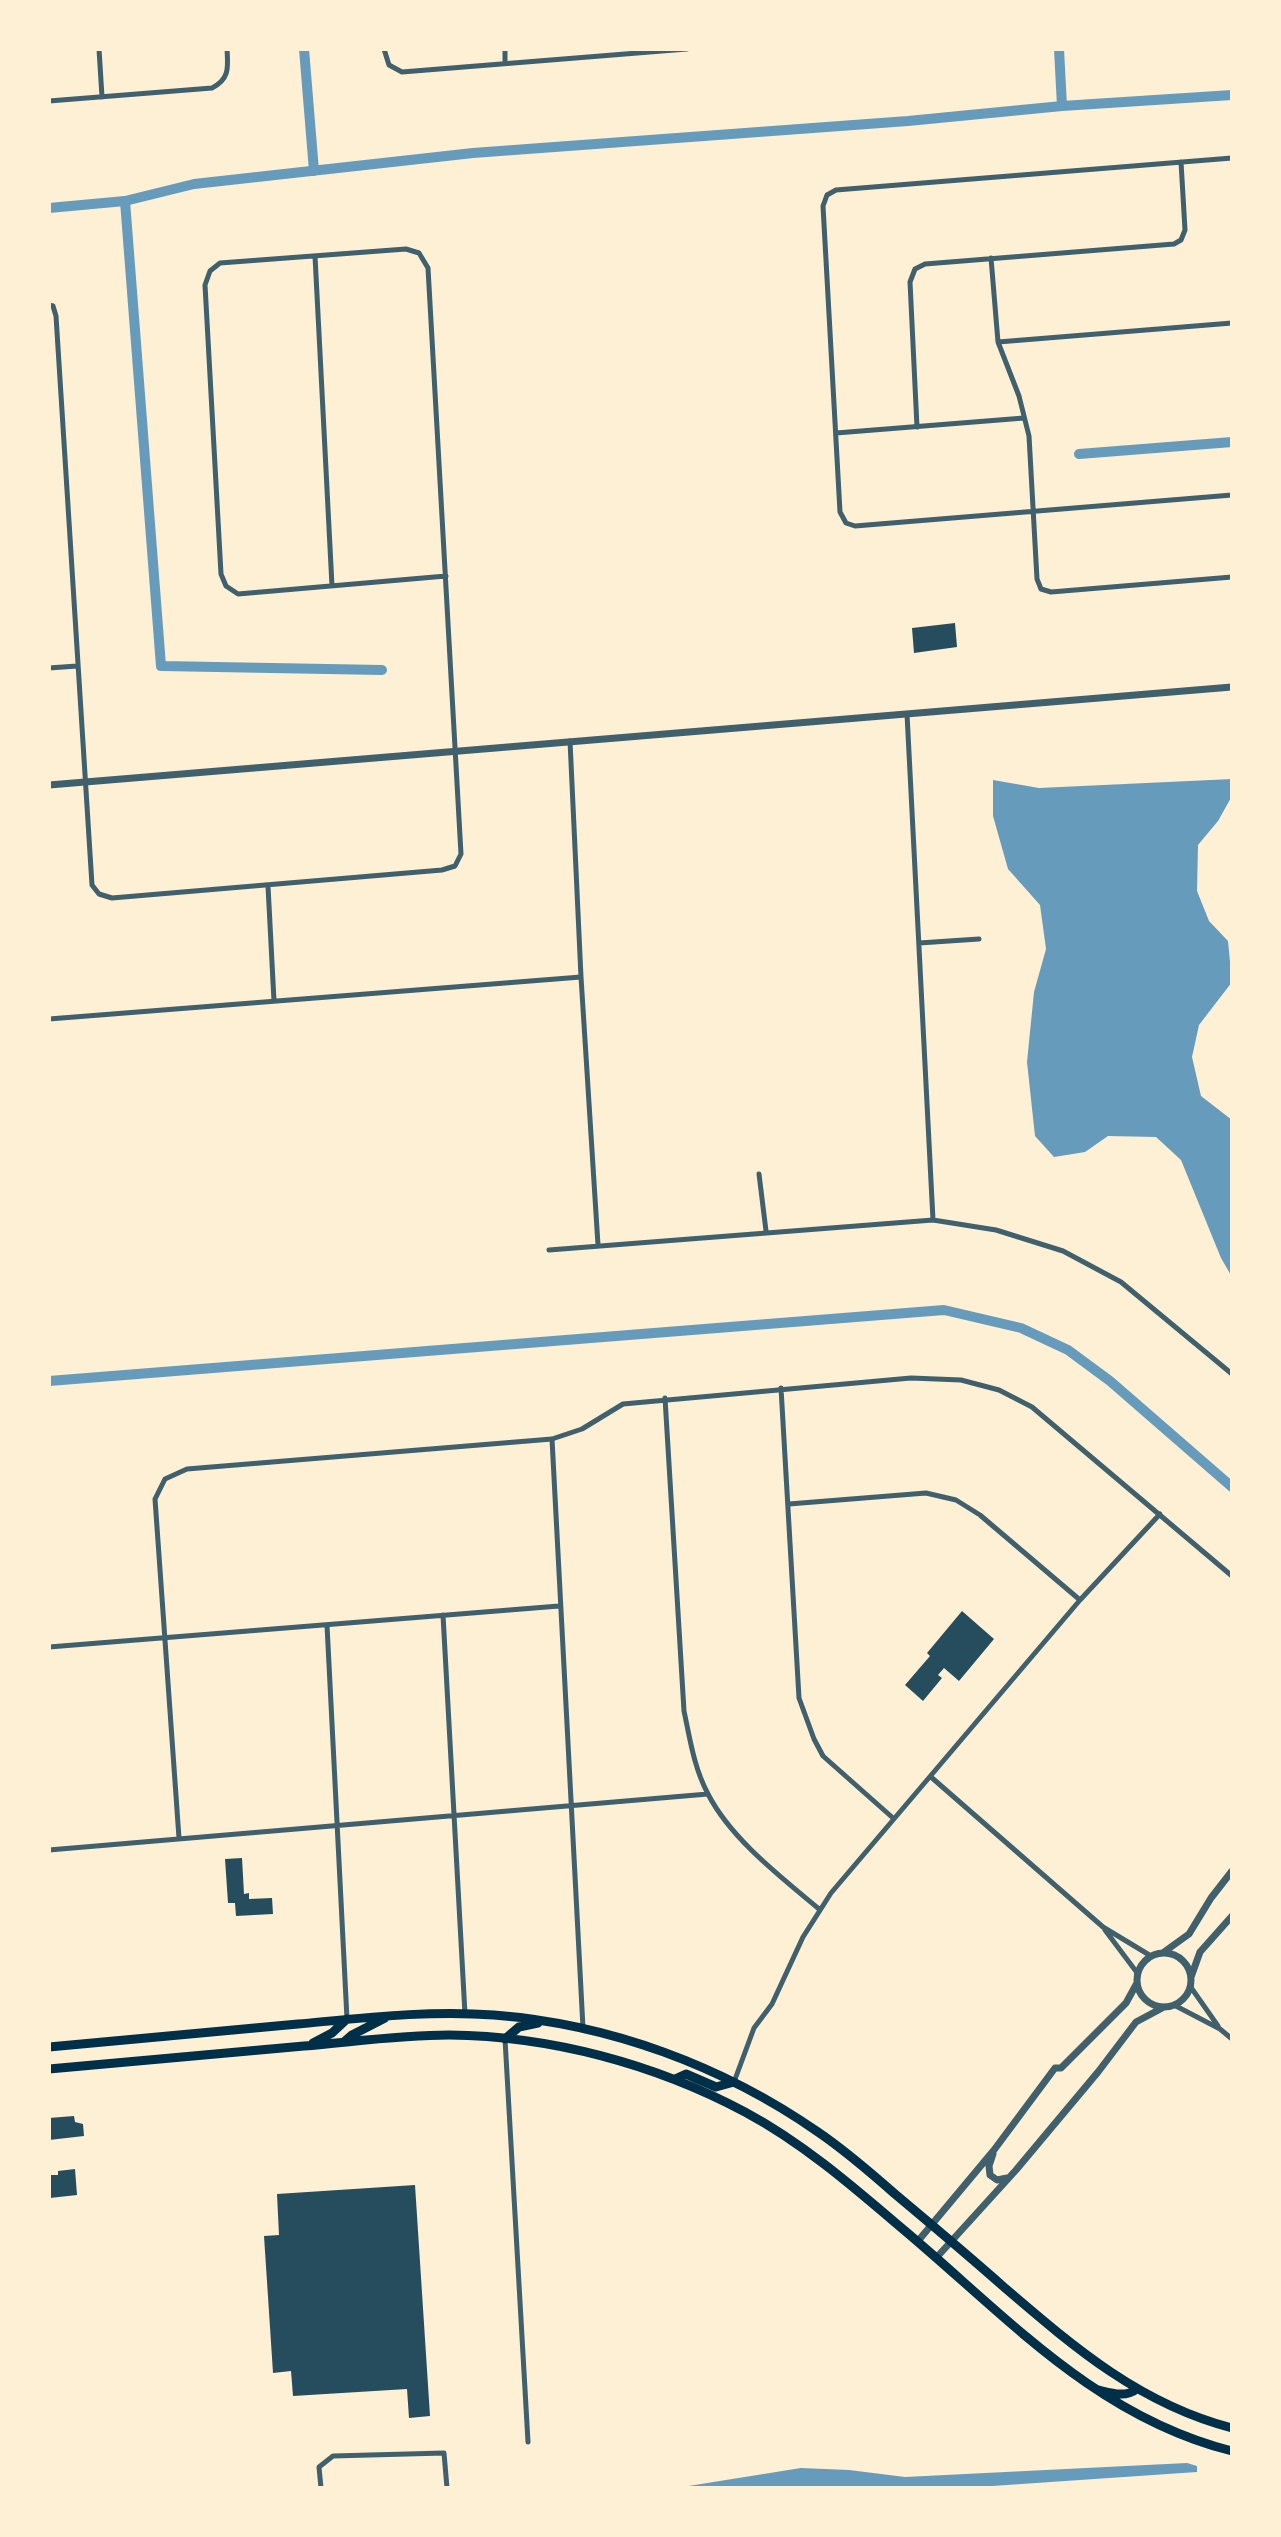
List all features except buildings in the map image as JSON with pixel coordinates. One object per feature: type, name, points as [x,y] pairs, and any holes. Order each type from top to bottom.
[{"type":"main road","points":[[49,2047],[347,2019],[465,2014],[547,2021],[583,2028],[659,2050],[734,2082],[820,2133],[849,2154],[1076,2348],[1137,2389],[1197,2417],[1232,2428]]},
{"type":"main road","points":[[344,2042],[362,2028],[389,2016]]},
{"type":"main road","points":[[308,2046],[332,2034],[347,2019]]},
{"type":"main road","points":[[505,2039],[519,2027],[547,2021]]},
{"type":"main road","points":[[49,2069],[431,2036],[505,2039],[582,2051],[630,2064],[675,2079],[747,2113],[799,2145],[844,2179],[1035,2343],[1093,2388],[1161,2426],[1232,2451]]},
{"type":"main road","points":[[675,2079],[686,2074],[716,2087],[734,2082]]},
{"type":"main road","points":[[1093,2388],[1119,2394],[1131,2394],[1137,2389]]},
{"type":"street","points":[[99,49],[102,97]]},
{"type":"street","points":[[49,101],[212,88],[222,83],[228,72],[227,49]]},
{"type":"street","points":[[384,49],[389,65],[402,72],[622,52],[687,49]]},
{"type":"street","points":[[505,49],[506,63]]},
{"type":"street","points":[[1232,158],[836,190],[827,195],[823,206],[840,512],[846,523],[855,526],[1232,495]]},
{"type":"street","points":[[917,427],[910,282],[915,269],[925,264],[1174,244],[1181,240],[1185,230],[1181,162]]},
{"type":"street","points":[[51,306],[56,316],[92,885],[99,894],[112,898],[442,870],[455,866],[461,854],[446,576],[428,268],[419,253],[406,249],[220,263],[210,271],[205,285],[220,574],[226,586],[238,594],[446,576]]},
{"type":"street","points":[[315,256],[332,586]]},
{"type":"street","points":[[991,258],[998,342],[1019,396],[1029,436],[1037,579],[1041,589],[1051,593],[1232,577]]},
{"type":"street","points":[[998,342],[1232,323]]},
{"type":"street","points":[[836,433],[1024,418]]},
{"type":"street","points":[[49,668],[77,666]]},
{"type":"street","points":[[49,785],[1232,687]]},
{"type":"street","points":[[907,714],[933,1220]]},
{"type":"street","points":[[570,741],[581,977],[598,1245]]},
{"type":"street","points":[[268,886],[274,1001]]},
{"type":"street","points":[[919,943],[979,939]]},
{"type":"street","points":[[49,1019],[581,977]]},
{"type":"street","points":[[758,1174],[766,1231]]},
{"type":"street","points":[[549,1250],[933,1220],[996,1230],[1063,1251],[1121,1282],[1232,1374]]},
{"type":"street","points":[[179,1838],[155,1499],[165,1479],[187,1469],[551,1439],[582,1429],[623,1404],[665,1398],[911,1378],[961,1380],[999,1390],[1032,1407],[1232,1576]]},
{"type":"street","points":[[780,1388],[799,1698],[823,1756],[893,1818]]},
{"type":"street","points":[[665,1398],[684,1711],[692,1752],[708,1794],[729,1824],[762,1860],[819,1909]]},
{"type":"street","points":[[551,1439],[583,2028]]},
{"type":"street","points":[[789,1504],[926,1493],[956,1500],[980,1515],[1080,1600]]},
{"type":"street","points":[[734,2082],[754,2028],[772,2004],[819,1909],[893,1818],[931,1777],[1080,1600],[1160,1514]]},
{"type":"street","points":[[49,1647],[559,1606]]},
{"type":"street","points":[[443,1615],[465,2014]]},
{"type":"street","points":[[327,1625],[347,2019]]},
{"type":"street","points":[[931,1777],[1103,1927],[1151,1956]]},
{"type":"street","points":[[49,1850],[708,1794]]},
{"type":"street","points":[[918,2241],[994,2150],[1055,2068],[1061,2068],[1126,2003],[1145,1960],[1162,1953],[1189,1934],[1211,1898],[1232,1871]]},
{"type":"street","points":[[937,2257],[1104,2065],[1136,2022],[1164,2007],[1174,2005],[1187,1994],[1194,1964],[1200,1952],[1232,1916]]},
{"type":"street","points":[[1103,1927],[1138,1974]]},
{"type":"street","points":[[1162,1953],[1178,1957],[1188,1969],[1190,1982],[1220,2029]]},
{"type":"street","points":[[1137,1983],[1146,2000],[1164,2007]]},
{"type":"street","points":[[1174,2005],[1220,2029],[1232,2039]]},
{"type":"street","points":[[505,2039],[528,2442]]},
{"type":"street","points":[[994,2150],[989,2166],[990,2175],[997,2180],[1009,2177]]},
{"type":"street","points":[[321,2488],[319,2467],[333,2456],[444,2453],[447,2488]]},
{"type":"water","points":[[1232,779],[1232,796],[1218,821],[1198,845],[1197,891],[1209,921],[1228,941],[1232,982],[1199,1025],[1192,1057],[1201,1096],[1232,1120],[1232,1277],[1221,1258],[1181,1160],[1156,1137],[1108,1136],[1085,1152],[1054,1157],[1035,1136],[1027,1062],[1034,992],[1046,949],[1040,905],[1008,869],[993,816],[993,780],[1039,788]]},
{"type":"water","points":[[1187,2463],[1197,2466],[1197,2472],[963,2488],[676,2488],[801,2468],[849,2470],[905,2477]]},
{"type":"waterway","points":[[304,49],[314,171]]},
{"type":"waterway","points":[[1059,49],[1062,106]]},
{"type":"waterway","points":[[49,208],[125,201],[194,184],[473,153],[1232,95]]},
{"type":"waterway","points":[[125,201],[161,666],[382,670]]},
{"type":"waterway","points":[[1079,454],[1232,442]]},
{"type":"waterway","points":[[49,1381],[944,1310],[1021,1328],[1068,1350],[1110,1381],[1232,1487]]}]
